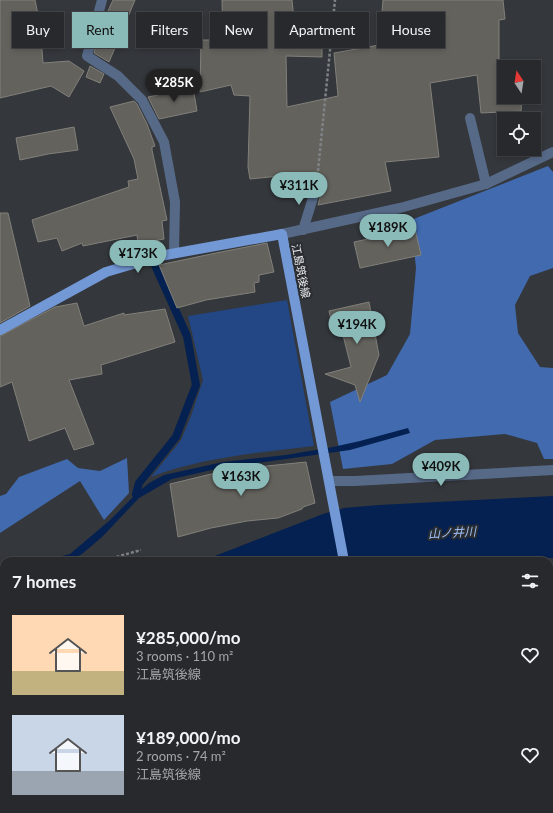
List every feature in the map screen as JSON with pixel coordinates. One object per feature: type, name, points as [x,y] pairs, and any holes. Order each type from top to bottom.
[{"type":"main road","name":"江島筑後線","points":[[0,330],[106,272],[160,256],[282,234],[343,557]]},
{"type":"street","points":[[102,0],[87,56],[118,76],[142,100],[164,142],[175,202],[174,253]]},
{"type":"street","points":[[470,118],[486,184]]},
{"type":"street","points":[[282,234],[400,208],[486,184],[553,152]]},
{"type":"street","points":[[303,230],[316,188]]},
{"type":"street","points":[[329,481],[355,481],[553,470]]},
{"type":"path","points":[[316,188],[335,0]]},
{"type":"path","points":[[116,557],[141,550]]},
{"type":"shaded area","points":[[548,166],[553,172],[553,268],[530,276],[515,305],[518,333],[540,367],[553,368],[553,459],[544,459],[537,443],[505,434],[435,440],[392,464],[343,469],[330,402],[387,375],[410,334],[416,268],[411,220]]},
{"type":"shaded area","points":[[287,300],[314,446],[211,460],[171,470],[151,477],[181,440],[203,380],[188,316]]},
{"type":"shaded area","points":[[127,458],[129,493],[104,520],[80,481],[0,533],[0,496],[6,494],[19,477],[67,459],[78,468],[100,471]]},
{"type":"water","points":[[408,428],[410,433],[350,450],[216,469],[172,479],[139,498],[102,537],[82,554],[76,557],[58,557],[70,554],[109,521],[149,483],[164,475],[223,462],[286,455],[360,441]]},
{"type":"water","name":"山ノ井川","points":[[553,496],[553,557],[212,557],[323,514],[344,508]]},
{"type":"building","points":[[0,0],[35,0],[38,12],[12,12],[12,48],[42,48],[43,63],[69,61],[84,71],[69,97],[51,86],[0,98]]},
{"type":"building","points":[[113,0],[135,0],[128,17],[128,12],[108,12]]},
{"type":"building","points":[[222,0],[292,0],[293,12],[275,12],[275,48],[322,48],[322,57],[286,56],[287,107],[338,96],[334,53],[369,48],[377,45],[377,48],[445,48],[445,12],[382,12],[383,0],[503,0],[505,19],[499,20],[497,104],[522,104],[521,111],[481,113],[477,75],[430,83],[439,157],[385,162],[391,191],[318,205],[324,179],[280,176],[250,179],[248,167],[250,96],[234,95],[231,85],[200,92],[202,40],[210,40],[210,48],[267,48],[267,12],[222,12]]},
{"type":"building","points":[[95,48],[115,48],[109,62],[94,53]]},
{"type":"building","points":[[90,66],[104,74],[100,83],[86,77]]},
{"type":"building","points":[[193,87],[197,111],[159,119],[148,97],[158,95],[158,93]]},
{"type":"building","points":[[134,101],[147,124],[155,146],[152,147],[152,150],[167,220],[162,221],[164,239],[138,244],[137,235],[83,246],[82,243],[62,251],[57,238],[38,242],[32,220],[129,187],[128,181],[138,179],[134,159],[110,107]]},
{"type":"building","points":[[74,127],[78,150],[20,160],[16,138]]},
{"type":"building","points":[[0,213],[8,213],[30,306],[0,323]]},
{"type":"building","points":[[415,229],[421,255],[360,268],[354,242]]},
{"type":"building","points":[[267,243],[274,272],[259,275],[259,282],[254,283],[255,292],[206,300],[177,308],[159,265]]},
{"type":"building","points":[[369,302],[379,355],[360,402],[355,385],[325,374],[351,367],[341,327],[333,328],[329,311]]},
{"type":"building","points":[[77,303],[84,326],[124,313],[124,315],[165,309],[175,342],[101,365],[102,374],[69,380],[94,444],[74,450],[65,428],[29,441],[12,382],[0,387],[0,336],[55,307]]},
{"type":"building","points":[[306,462],[315,503],[278,518],[247,521],[211,528],[178,537],[170,484],[228,470]]},
{"type":"waterway","points":[[136,494],[139,483],[176,437],[196,385],[187,336],[154,263]]}]
